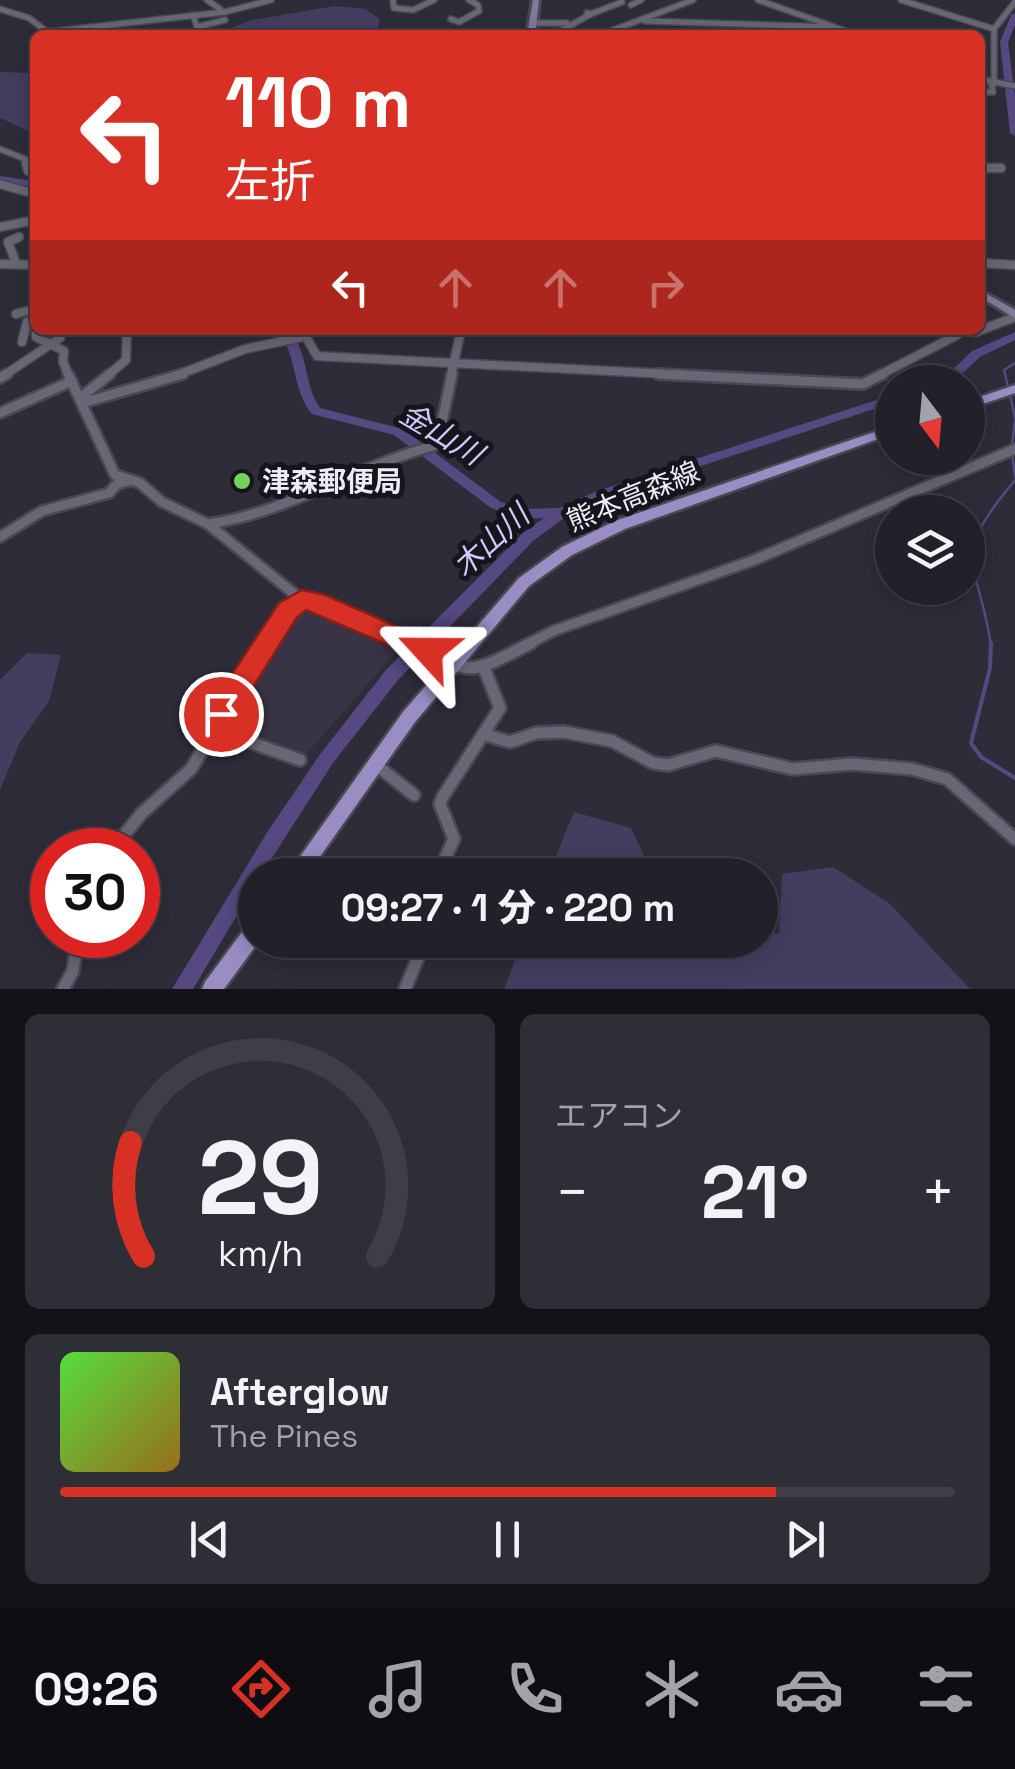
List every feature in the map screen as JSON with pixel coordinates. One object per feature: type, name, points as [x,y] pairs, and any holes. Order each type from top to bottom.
[{"type":"main road","points":[[985,399],[1015,389]]},
{"type":"main road","name":"熊本高森線","points":[[308,858],[450,662],[524,582],[567,551],[620,525],[875,436]]},
{"type":"main road","points":[[212,989],[238,954]]},
{"type":"street","points":[[193,15],[197,28],[225,24],[223,10],[207,0]]},
{"type":"street","points":[[74,30],[193,15],[271,0]]},
{"type":"street","points":[[392,0],[394,8],[409,10],[434,0]]},
{"type":"street","points":[[452,19],[459,22],[479,11],[469,0]]},
{"type":"street","points":[[534,30],[536,0]]},
{"type":"street","points":[[564,30],[581,22],[589,13],[620,1],[631,5],[641,0]]},
{"type":"street","points":[[613,30],[693,0]]},
{"type":"street","points":[[758,0],[842,30]]},
{"type":"street","points":[[901,0],[994,29]]},
{"type":"street","points":[[985,92],[992,92],[994,29],[1015,2]]},
{"type":"street","points":[[0,9],[29,18],[46,30]]},
{"type":"street","points":[[536,30],[556,20],[567,23]]},
{"type":"street","points":[[645,21],[834,27]]},
{"type":"street","points":[[537,30],[544,28]]},
{"type":"street","points":[[985,63],[992,64]]},
{"type":"street","points":[[985,81],[1015,86]]},
{"type":"street","points":[[0,148],[25,159],[30,172]]},
{"type":"street","points":[[985,168],[1001,168]]},
{"type":"street","points":[[0,184],[30,193]]},
{"type":"street","points":[[0,227],[30,221]]},
{"type":"street","points":[[16,263],[8,242],[19,237]]},
{"type":"street","points":[[0,264],[30,264]]},
{"type":"street","points":[[985,264],[1015,265]]},
{"type":"street","points":[[985,297],[1015,316]]},
{"type":"street","points":[[16,314],[30,316]]},
{"type":"street","points":[[985,331],[1015,316]]},
{"type":"street","points":[[22,342],[30,319]]},
{"type":"street","points":[[36,335],[64,351],[62,362],[111,472],[208,524],[302,600],[316,602],[468,671],[484,668],[552,631],[715,576],[1015,449]]},
{"type":"street","points":[[81,401],[126,360],[127,335]]},
{"type":"street","points":[[81,401],[209,366],[245,349],[304,335],[316,356],[863,384],[957,335]]},
{"type":"street","points":[[208,524],[252,518],[382,460],[433,446],[438,441],[460,335]]},
{"type":"street","points":[[0,378],[60,338]]},
{"type":"street","points":[[0,413],[72,381]]},
{"type":"street","points":[[0,537],[42,511],[109,493],[117,484],[132,480]]},
{"type":"street","points":[[130,828],[190,769],[288,610],[302,600]]},
{"type":"street","points":[[445,858],[454,839],[440,804],[500,708],[484,668]]},
{"type":"street","points":[[213,729],[300,760]]},
{"type":"street","points":[[483,734],[510,742],[536,732],[592,737],[612,741],[654,763],[668,764],[716,751],[793,770],[852,764],[912,769],[947,779],[1015,839]]},
{"type":"street","points":[[375,764],[414,795]]},
{"type":"street","points":[[64,989],[74,971],[75,958]]},
{"type":"street","points":[[405,989],[418,958]]},
{"type":"shaded area","points":[[335,6],[365,9],[380,19],[377,30],[226,30],[252,20]]},
{"type":"shaded area","points":[[0,72],[30,73],[30,132],[0,118]]},
{"type":"shaded area","points":[[301,605],[319,606],[402,645],[305,756],[215,728],[290,611]]},
{"type":"shaded area","points":[[27,653],[61,655],[49,701],[20,742],[0,790],[0,680]]},
{"type":"shaded area","points":[[574,812],[631,828],[645,858],[555,858]]},
{"type":"shaded area","points":[[833,867],[890,904],[970,989],[504,989],[516,958],[778,958],[782,874]]},
{"type":"waterway","name":"木山川","points":[[1015,15],[1004,42],[1015,133]]},
{"type":"waterway","name":"金山川","points":[[0,179],[30,183]]},
{"type":"waterway","name":"金山川","points":[[288,335],[297,351],[307,396],[316,411],[398,432],[496,505],[522,514],[558,513]]},
{"type":"waterway","name":"木山川","points":[[964,365],[976,354],[1015,336]]},
{"type":"waterway","points":[[1008,387],[1004,370],[1015,363]]},
{"type":"waterway","points":[[1010,395],[1015,418]]},
{"type":"waterway","name":"木山川","points":[[182,989],[327,758],[392,675],[528,537],[563,512],[602,494],[875,405]]},
{"type":"waterway","points":[[1012,445],[1015,420]]},
{"type":"waterway","points":[[1012,453],[1015,477]]},
{"type":"waterway","points":[[991,645],[975,575],[974,544],[981,527],[1015,480]]},
{"type":"waterway","points":[[991,645],[990,668],[971,743],[981,757],[1015,778]]},
{"type":"place","name":"津森郵便局","points":[[242,481]]},
{"type":"route","points":[[221,714],[288,610],[302,600],[316,602],[428,651]]}]
